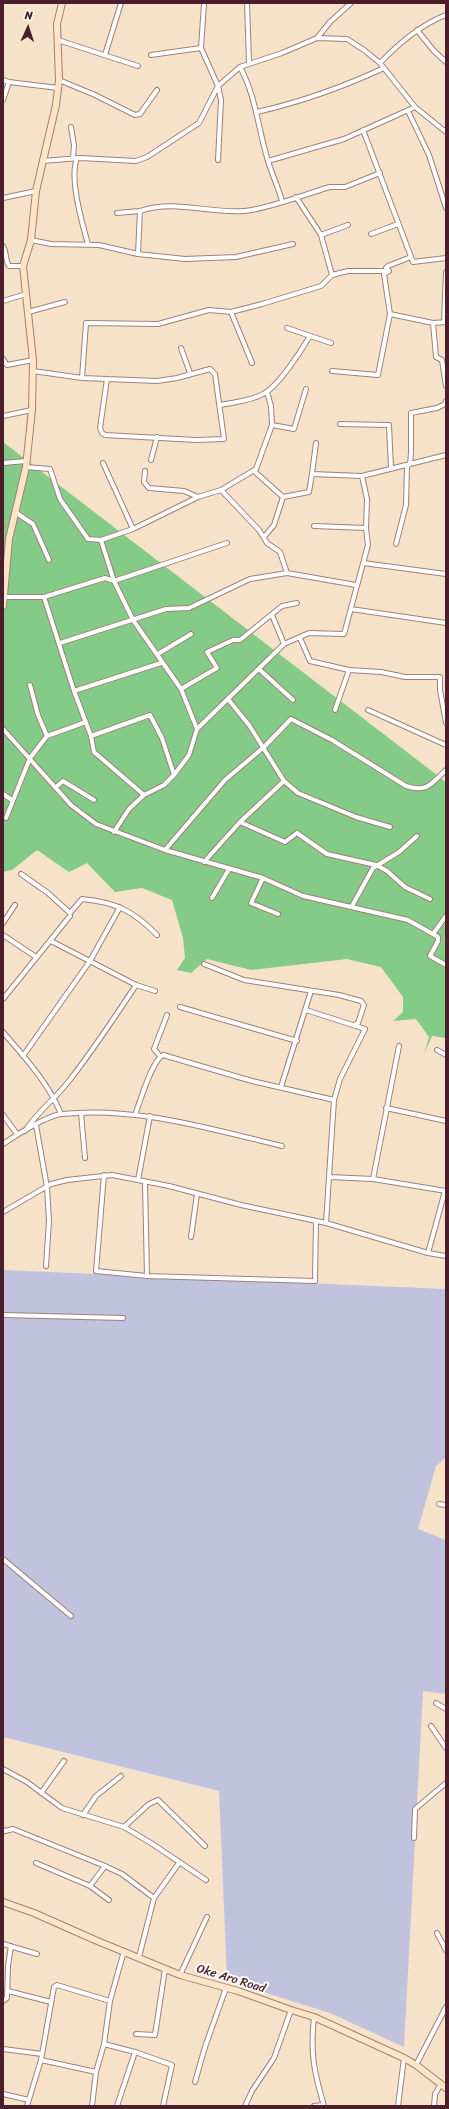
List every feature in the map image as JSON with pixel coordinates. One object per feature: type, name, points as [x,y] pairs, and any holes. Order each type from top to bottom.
[{"type":"main road","points":[[3,606],[6,539],[26,464],[32,410],[33,360],[23,266],[31,240],[36,191],[58,88],[58,24],[62,3]]},
{"type":"main road","name":"Oke Aro Road","points":[[3,1902],[34,1912],[180,1975],[314,2016],[404,2058],[444,2086]]},
{"type":"street","points":[[105,55],[121,3]]},
{"type":"street","points":[[247,3],[249,62]]},
{"type":"street","points":[[317,38],[330,22],[351,3]]},
{"type":"street","points":[[204,4],[201,48],[218,86],[220,100],[218,160]]},
{"type":"street","points":[[380,63],[417,30],[430,21],[446,15]]},
{"type":"street","points":[[417,30],[434,51],[446,62]]},
{"type":"street","points":[[42,161],[75,158],[136,161],[151,155],[200,123],[218,86],[240,66],[282,53],[317,38],[347,39],[364,50],[380,63],[415,107],[446,132]]},
{"type":"street","points":[[58,40],[138,66]]},
{"type":"street","points":[[152,55],[201,48]]},
{"type":"street","points":[[240,66],[248,81],[257,112],[268,161],[282,201]]},
{"type":"street","points":[[257,112],[286,105],[351,83],[384,68]]},
{"type":"street","points":[[3,80],[58,88]]},
{"type":"street","points":[[59,80],[94,95],[134,115],[140,114],[157,90]]},
{"type":"street","points":[[3,100],[9,82]]},
{"type":"street","points":[[268,161],[344,139],[415,107]]},
{"type":"street","points":[[408,111],[428,155],[446,208]]},
{"type":"street","points":[[71,127],[75,158],[75,176],[81,221],[88,244]]},
{"type":"street","points":[[363,130],[411,257],[415,263],[446,258]]},
{"type":"street","points":[[117,213],[160,207],[190,207],[244,211],[330,187],[341,188],[380,173]]},
{"type":"street","points":[[3,198],[36,191]]},
{"type":"street","points":[[296,196],[321,235],[332,275]]},
{"type":"street","points":[[138,254],[140,211]]},
{"type":"street","points":[[321,235],[348,224]]},
{"type":"street","points":[[371,234],[398,224]]},
{"type":"street","points":[[31,240],[51,244],[88,244],[110,246],[138,254],[185,259],[236,257],[293,244]]},
{"type":"street","points":[[3,246],[7,264],[10,266],[23,266]]},
{"type":"street","points":[[389,271],[386,268],[388,266],[411,257]]},
{"type":"street","points":[[82,378],[86,323],[153,325],[209,310],[230,312],[321,286],[332,275],[348,271],[389,271]]},
{"type":"street","points":[[332,371],[378,375],[390,314],[384,274],[389,271]]},
{"type":"street","points":[[390,314],[433,323],[445,322],[446,272]]},
{"type":"street","points":[[3,301],[26,294]]},
{"type":"street","points":[[28,312],[65,302]]},
{"type":"street","points":[[230,312],[252,363]]},
{"type":"street","points":[[433,323],[436,357],[442,360],[446,386]]},
{"type":"street","points":[[287,328],[331,344]]},
{"type":"street","points":[[221,405],[258,396],[267,392],[296,357],[310,336]]},
{"type":"street","points":[[181,348],[190,373]]},
{"type":"street","points":[[3,359],[7,365],[33,360]]},
{"type":"street","points":[[33,371],[82,378],[107,378],[158,381],[178,378],[205,369],[213,370],[221,405],[224,439],[105,435],[102,433],[100,428],[107,378]]},
{"type":"street","points":[[272,425],[294,429],[306,389]]},
{"type":"street","points":[[3,463],[26,464],[50,469],[58,495],[75,523],[88,539],[101,540],[133,529],[198,497],[221,490],[254,471],[259,464],[272,425],[272,406],[267,392]]},
{"type":"street","points":[[396,544],[406,505],[407,466],[410,464],[411,454],[410,413],[437,408],[445,404],[446,401]]},
{"type":"street","points":[[3,416],[32,410]]},
{"type":"street","points":[[340,424],[389,425],[391,468]]},
{"type":"street","points":[[151,460],[157,437]]},
{"type":"street","points":[[283,497],[309,492],[316,443]]},
{"type":"street","points":[[312,474],[362,476],[391,468],[407,466],[446,455]]},
{"type":"street","points":[[102,463],[133,529]]},
{"type":"street","points":[[145,471],[144,482],[150,488],[184,491],[198,497]]},
{"type":"street","points":[[254,471],[283,497]]},
{"type":"street","points":[[114,832],[129,809],[144,795],[164,785],[174,774],[189,755],[197,729],[260,670],[284,644],[309,633],[344,634],[368,545],[366,528],[367,499],[362,476]]},
{"type":"street","points":[[221,490],[259,530],[266,543],[280,552],[287,574]]},
{"type":"street","points":[[264,537],[274,525],[283,497]]},
{"type":"street","points":[[14,512],[33,524],[49,560]]},
{"type":"street","points":[[314,526],[366,528]]},
{"type":"street","points":[[101,540],[114,581],[133,620],[158,654],[161,663],[181,689],[197,729]]},
{"type":"street","points":[[4,597],[44,597],[106,578],[114,581],[227,543]]},
{"type":"street","points":[[363,563],[446,574]]},
{"type":"street","points":[[60,643],[166,609],[189,608],[250,579],[287,574],[356,585]]},
{"type":"street","points":[[44,597],[60,643],[74,691],[91,736],[94,752],[144,795]]},
{"type":"street","points":[[181,689],[217,668],[207,652],[233,640],[240,640],[282,606],[297,603]]},
{"type":"street","points":[[351,609],[446,623]]},
{"type":"street","points":[[272,615],[284,644]]},
{"type":"street","points":[[158,654],[191,634]]},
{"type":"street","points":[[300,638],[310,661],[349,670],[381,672],[405,677],[446,678]]},
{"type":"street","points":[[74,691],[161,663]]},
{"type":"street","points":[[260,670],[293,700]]},
{"type":"street","points":[[335,710],[349,670]]},
{"type":"street","points":[[440,677],[440,690],[446,723]]},
{"type":"street","points":[[30,685],[38,715],[47,736]]},
{"type":"street","points":[[228,699],[264,747],[284,781],[298,793],[356,817],[390,827]]},
{"type":"street","points":[[368,710],[446,745]]},
{"type":"street","points":[[91,736],[150,715],[162,738],[174,774]]},
{"type":"street","points":[[165,850],[225,780],[264,747],[291,719],[332,740],[406,786],[415,789],[426,788],[446,770]]},
{"type":"street","points":[[6,818],[30,758],[47,736],[86,722]]},
{"type":"street","points":[[3,729],[71,805],[96,824],[165,850],[263,878],[303,896],[408,920],[438,937],[438,941],[430,956],[446,965]]},
{"type":"street","points":[[56,787],[63,781],[94,800]]},
{"type":"street","points":[[204,862],[240,822],[284,781]]},
{"type":"street","points":[[3,794],[12,800]]},
{"type":"street","points":[[240,822],[285,842],[298,833],[327,854],[376,865],[387,871],[405,887],[430,899]]},
{"type":"street","points":[[352,906],[376,865],[399,852],[417,836]]},
{"type":"street","points":[[212,898],[228,869]]},
{"type":"street","points":[[21,874],[48,893],[70,913],[82,899],[120,907],[140,918],[156,935]]},
{"type":"street","points":[[263,878],[251,903],[278,914]]},
{"type":"street","points":[[3,923],[15,905]]},
{"type":"street","points":[[23,1056],[90,961],[120,907]]},
{"type":"street","points":[[3,999],[70,916]]},
{"type":"street","points":[[433,934],[446,916]]},
{"type":"street","points":[[3,935],[36,957]]},
{"type":"street","points":[[51,941],[136,985],[155,991]]},
{"type":"street","points":[[204,964],[244,980],[339,995],[361,1001],[364,1005],[358,1023],[354,1025]]},
{"type":"street","points":[[25,1132],[36,1116],[55,1098],[114,1019],[136,985]]},
{"type":"street","points":[[281,1087],[297,1041],[311,991]]},
{"type":"street","points":[[180,1007],[297,1041]]},
{"type":"street","points":[[306,1010],[365,1029],[340,1078],[334,1100],[326,1223]]},
{"type":"street","points":[[167,1015],[154,1049],[160,1056],[172,1056],[252,1081],[334,1100]]},
{"type":"street","points":[[3,1032],[55,1098],[62,1114]]},
{"type":"street","points":[[373,1179],[399,1046]]},
{"type":"street","points":[[437,1050],[446,1054]]},
{"type":"street","points":[[135,1115],[150,1074],[160,1056]]},
{"type":"street","points":[[386,1108],[446,1121]]},
{"type":"street","points":[[81,1113],[85,1158]]},
{"type":"street","points":[[3,1144],[17,1134],[25,1132],[36,1125],[62,1114],[81,1113],[150,1116],[282,1146]]},
{"type":"street","points":[[3,1116],[17,1134]]},
{"type":"street","points":[[138,1180],[150,1116]]},
{"type":"street","points":[[36,1125],[47,1187],[49,1221],[46,1266]]},
{"type":"street","points":[[104,1175],[96,1271],[147,1276],[315,1281],[316,1222]]},
{"type":"street","points":[[3,1212],[47,1187],[67,1180],[104,1175],[169,1186],[197,1194],[316,1222],[326,1223],[428,1253],[446,1256]]},
{"type":"street","points":[[329,1177],[373,1179],[446,1191],[428,1253]]},
{"type":"street","points":[[145,1183],[147,1276]]},
{"type":"street","points":[[192,1237],[197,1194]]},
{"type":"street","points":[[3,1315],[123,1318]]},
{"type":"street","points":[[439,1504],[446,1505]]},
{"type":"street","points":[[3,1559],[72,1616]]},
{"type":"street","points":[[436,1703],[446,1709]]},
{"type":"street","points":[[431,1726],[446,1748]]},
{"type":"street","points":[[41,1793],[64,1761]]},
{"type":"street","points":[[3,1769],[27,1782],[62,1808],[82,1816],[124,1827],[151,1843],[206,1880]]},
{"type":"street","points":[[82,1816],[96,1796],[121,1776]]},
{"type":"street","points":[[414,1838],[415,1809],[446,1783]]},
{"type":"street","points":[[124,1827],[149,1804],[158,1800],[205,1846]]},
{"type":"street","points":[[3,1837],[4,1831],[13,1829],[106,1866],[122,1874],[154,1898]]},
{"type":"street","points":[[36,1863],[90,1886],[109,1900]]},
{"type":"street","points":[[138,1957],[154,1898],[179,1863]]},
{"type":"street","points":[[90,1886],[106,1866]]},
{"type":"street","points":[[180,1975],[207,1917]]},
{"type":"street","points":[[437,1933],[446,1950]]},
{"type":"street","points":[[3,1944],[37,1954]]},
{"type":"street","points":[[3,2001],[7,1998],[8,1966],[11,1946]]},
{"type":"street","points":[[92,2106],[96,2072],[104,2044],[110,2001],[124,1951]]},
{"type":"street","points":[[136,2034],[155,2035],[165,1969]]},
{"type":"street","points":[[27,2106],[41,2060],[53,1990],[57,1985],[110,2001]]},
{"type":"street","points":[[195,2082],[205,2047],[226,1988]]},
{"type":"street","points":[[8,1991],[51,2002]]},
{"type":"street","points":[[416,2065],[446,2007]]},
{"type":"street","points":[[245,2106],[252,2091],[274,2058],[291,2010]]},
{"type":"street","points":[[314,2016],[312,2050],[314,2071],[323,2105],[314,2106]]},
{"type":"street","points":[[104,2044],[135,2052],[172,2065],[163,2106]]},
{"type":"street","points":[[3,2049],[42,2054]]},
{"type":"street","points":[[117,2106],[135,2052]]},
{"type":"street","points":[[398,2106],[404,2058]]},
{"type":"street","points":[[41,2060],[96,2072]]},
{"type":"street","points":[[434,2106],[435,2094],[444,2086]]},
{"type":"street","points":[[3,2094],[29,2100]]},
{"type":"shaded area","points":[[3,1270],[446,1289],[446,1457],[436,1466],[418,1529],[446,1540],[446,1694],[423,1691],[404,2047],[330,2013],[244,1986],[241,1977],[227,1978],[219,1791],[3,1737]]},
{"type":"green space","points":[[3,442],[446,782],[446,1038],[432,1036],[424,1054],[429,1037],[416,1019],[393,1021],[403,1012],[403,997],[381,967],[347,959],[251,970],[207,959],[191,973],[177,970],[185,958],[183,938],[172,900],[142,888],[115,892],[87,863],[69,872],[37,850],[12,870],[3,872]]}]
